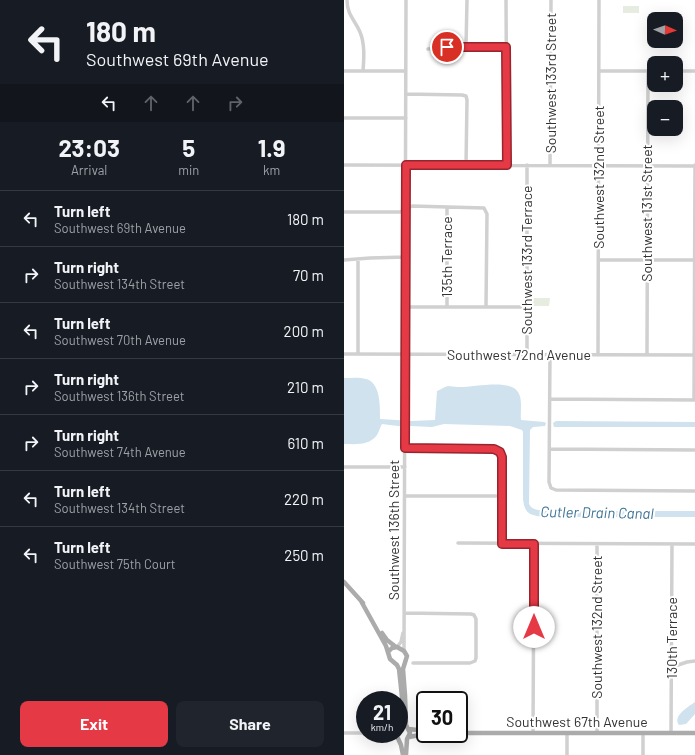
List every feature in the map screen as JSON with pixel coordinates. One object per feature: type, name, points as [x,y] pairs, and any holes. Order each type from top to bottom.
[{"type":"main road","points":[[344,582],[364,603],[385,638],[404,651],[407,657],[404,662],[403,670],[405,691]]},
{"type":"main road","points":[[361,601],[386,646],[390,659],[399,669],[401,691]]},
{"type":"main road","points":[[388,652],[390,649],[397,647]]},
{"type":"main road","points":[[395,663],[404,662]]},
{"type":"main road","points":[[408,728],[416,730]]},
{"type":"main road","name":"Southwest 67th Avenue","points":[[468,733],[695,733]]},
{"type":"main road","points":[[408,738],[416,736]]},
{"type":"main road","points":[[400,743],[403,755]]},
{"type":"main road","points":[[406,755],[407,743]]},
{"type":"street","points":[[347,0],[350,14],[360,31],[362,38],[364,49],[363,71]]},
{"type":"street","name":"Southwest 136th Street","points":[[404,651],[406,496],[406,0]]},
{"type":"street","points":[[466,47],[467,0]]},
{"type":"street","points":[[506,0],[507,165]]},
{"type":"street","name":"Southwest 133rd Street","points":[[550,165],[551,0]]},
{"type":"street","name":"Southwest 132nd Street","points":[[598,355],[599,0]]},
{"type":"street","points":[[428,49],[447,47],[506,47]]},
{"type":"street","points":[[344,70],[406,71]]},
{"type":"street","points":[[599,71],[647,71]]},
{"type":"street","points":[[683,71],[695,71]]},
{"type":"street","name":"Southwest 131st Street","points":[[647,355],[648,92]]},
{"type":"street","points":[[406,94],[466,96],[466,165]]},
{"type":"street","points":[[344,118],[406,118]]},
{"type":"street","points":[[344,165],[695,165],[695,400],[550,399]]},
{"type":"street","name":"Southwest 133rd Terrace","points":[[526,354],[527,165]]},
{"type":"street","points":[[344,212],[400,212],[412,206],[481,207],[485,209],[487,214],[486,307]]},
{"type":"street","name":"135th Terrace","points":[[447,207],[447,307]]},
{"type":"street","points":[[344,260],[406,257]]},
{"type":"street","points":[[358,259],[358,354]]},
{"type":"street","points":[[598,260],[695,260]]},
{"type":"street","points":[[406,307],[527,307]]},
{"type":"street","name":"Southwest 72nd Avenue","points":[[344,354],[695,355]]},
{"type":"street","points":[[550,355],[550,487],[553,490],[695,490]]},
{"type":"street","points":[[405,448],[494,449],[499,451],[502,457],[502,544]]},
{"type":"street","points":[[550,449],[695,450]]},
{"type":"street","points":[[344,467],[405,467]]},
{"type":"street","points":[[406,496],[502,496]]},
{"type":"street","points":[[458,543],[695,544]]},
{"type":"street","points":[[533,733],[534,544]]},
{"type":"street","name":"Southwest 132nd Street","points":[[597,544],[597,733]]},
{"type":"street","name":"130th Terrace","points":[[671,733],[672,544]]},
{"type":"street","points":[[405,613],[471,614],[476,617],[476,659],[470,663],[413,663]]},
{"type":"street","name":"Southwest 136th Street","points":[[397,647],[402,640],[404,628]]},
{"type":"street","points":[[672,667],[695,661]]},
{"type":"street","points":[[344,733],[356,733]]},
{"type":"street","points":[[643,733],[643,755]]},
{"type":"street","points":[[567,734],[567,755]]},
{"type":"shaded area","points":[[623,6],[639,6],[639,13],[623,13]]},
{"type":"shaded area","points":[[533,298],[550,298],[549,306],[533,306]]},
{"type":"water","name":"Cutler Drain Canal","points":[[344,378],[366,379],[375,385],[379,396],[380,419],[412,421],[435,420],[437,391],[447,386],[464,387],[507,385],[513,388],[520,395],[521,420],[546,423],[545,426],[533,427],[530,430],[529,504],[532,507],[545,511],[695,511],[695,517],[544,517],[532,515],[525,508],[523,499],[523,432],[522,430],[510,426],[444,424],[432,427],[406,427],[382,424],[374,439],[362,444],[344,444]]},
{"type":"water","points":[[556,421],[695,422],[695,427],[554,427],[553,423]]},
{"type":"water","points":[[695,702],[695,714],[686,724],[679,725],[677,722],[679,715]]},
{"type":"route","points":[[447,47],[506,47],[507,165],[406,165],[405,448],[494,449],[500,452],[502,457],[502,544],[534,544],[534,627]]}]
